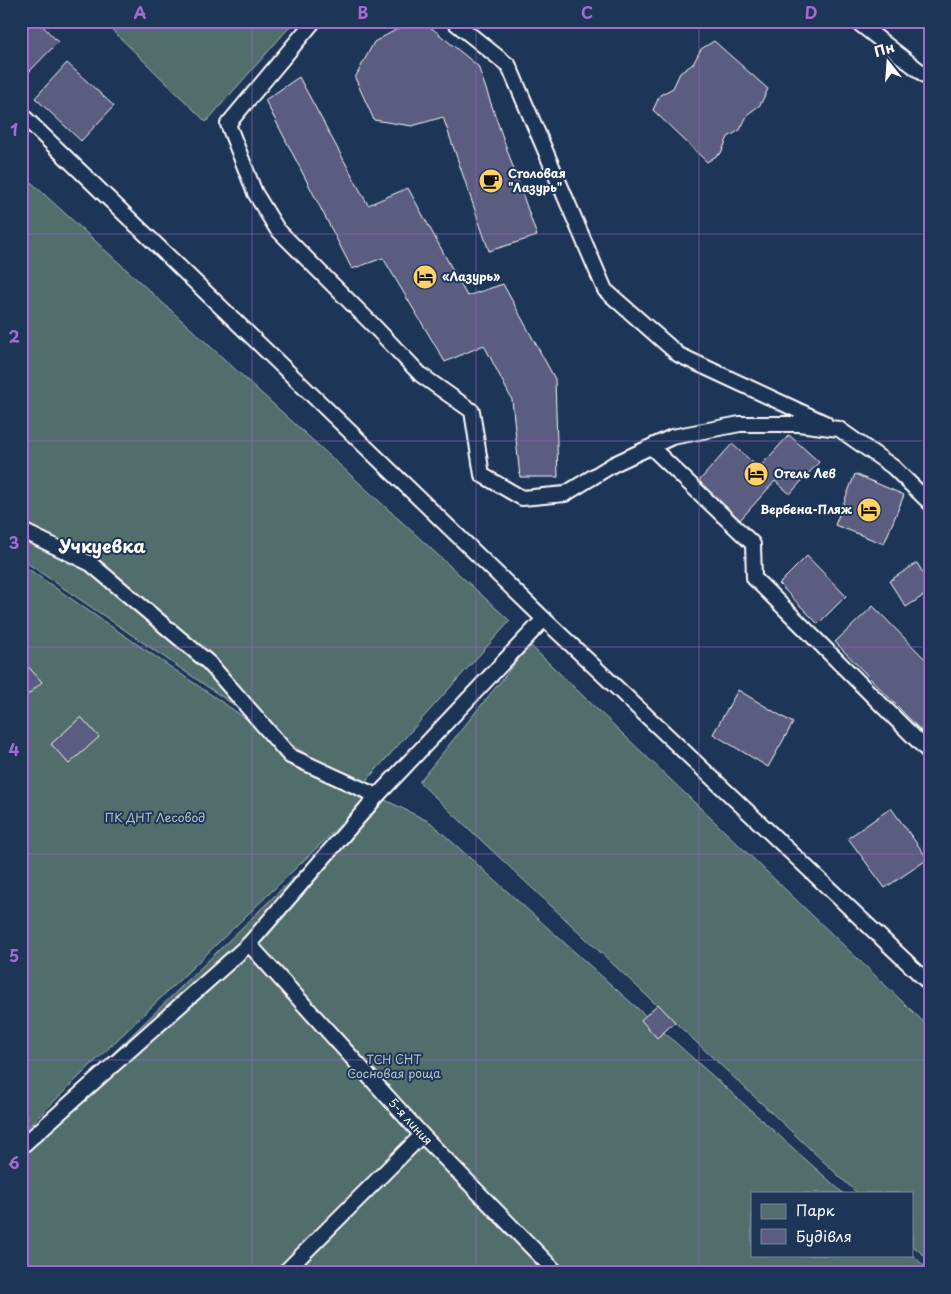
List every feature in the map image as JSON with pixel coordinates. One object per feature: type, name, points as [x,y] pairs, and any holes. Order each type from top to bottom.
[{"type":"lane","points":[[314,21],[228,124],[255,193],[277,229],[421,375],[472,411],[482,475],[522,498],[565,494],[614,464],[672,437],[740,424],[798,424],[840,429]]},
{"type":"lane","points":[[453,21],[509,66],[605,290],[678,355],[840,429],[893,467],[930,503]]},
{"type":"lane","points":[[856,21],[930,79]]},
{"type":"lane","points":[[21,114],[544,618],[930,984]]},
{"type":"lane","points":[[651,447],[753,544],[754,578],[930,753]]},
{"type":"lane","points":[[21,530],[91,564],[202,656],[290,756],[377,796]]},
{"type":"lane","points":[[21,1147],[248,944],[377,796],[544,618]]},
{"type":"lane","name":"5-я линия","points":[[248,944],[422,1135],[557,1273]]},
{"type":"lane","points":[[284,1273],[422,1135]]},
{"type":"green space","points":[[103,21],[295,21],[206,122]]},
{"type":"green space","points":[[21,173],[510,621],[358,790],[21,559]]},
{"type":"green space","name":"ПК ДНТ Лесовод","points":[[21,564],[364,800],[21,1134]]},
{"type":"green space","points":[[530,645],[930,1028],[930,1261],[914,1247],[914,1192],[856,1192],[419,782]]},
{"type":"green space","name":"ТСН СНТ Сосновая роща","points":[[377,796],[430,822],[842,1192],[751,1192],[751,1256],[913,1256],[930,1273],[21,1273],[21,1143]]},
{"type":"building","points":[[23,21],[38,21],[58,42],[26,75],[21,70],[21,23]]},
{"type":"building","name":"Столовая \"Лазурь\"","points":[[412,21],[423,21],[478,66],[537,236],[489,251],[443,117],[412,126],[374,120],[355,78],[374,42]]},
{"type":"building","points":[[714,41],[768,89],[760,105],[748,114],[740,130],[728,137],[721,153],[707,162],[653,110],[660,95],[673,88],[680,73],[693,64],[701,49]]},
{"type":"building","points":[[67,63],[114,106],[81,141],[35,98]]},
{"type":"building","name":"«Лазурь»","points":[[299,77],[368,205],[408,188],[467,296],[503,284],[555,379],[558,477],[520,477],[512,400],[484,345],[445,362],[383,258],[352,269],[265,100]]},
{"type":"building","name":"Отель Лев","points":[[789,435],[819,462],[790,494],[775,481],[740,520],[698,482],[732,444],[759,468]]},
{"type":"building","name":"Вербена-Пляж","points":[[855,474],[904,495],[884,544],[835,525]]},
{"type":"building","points":[[807,556],[846,596],[818,624],[779,584]]},
{"type":"building","points":[[917,563],[930,583],[930,606],[923,596],[906,607],[889,581]]},
{"type":"building","points":[[873,606],[930,664],[930,740],[835,642]]},
{"type":"building","points":[[24,662],[42,682],[21,701],[21,664]]},
{"type":"building","points":[[738,690],[793,723],[768,767],[713,734]]},
{"type":"building","points":[[81,717],[99,737],[69,764],[51,744]]},
{"type":"building","points":[[891,808],[928,859],[885,888],[848,838]]},
{"type":"building","points":[[658,1004],[675,1022],[657,1038],[641,1020]]},
{"type":"building","points":[[21,1111],[28,1118],[21,1124]]},
{"type":"place","name":"Столовая \"Лазурь\"","points":[[491,181]]},
{"type":"place","name":"«Лазурь»","points":[[425,277]]},
{"type":"place","name":"Отель Лев","points":[[756,474]]},
{"type":"place","name":"Вербена-Пляж","points":[[869,510]]},
{"type":"district","name":"Учкуевка","points":[[102,547]]}]
